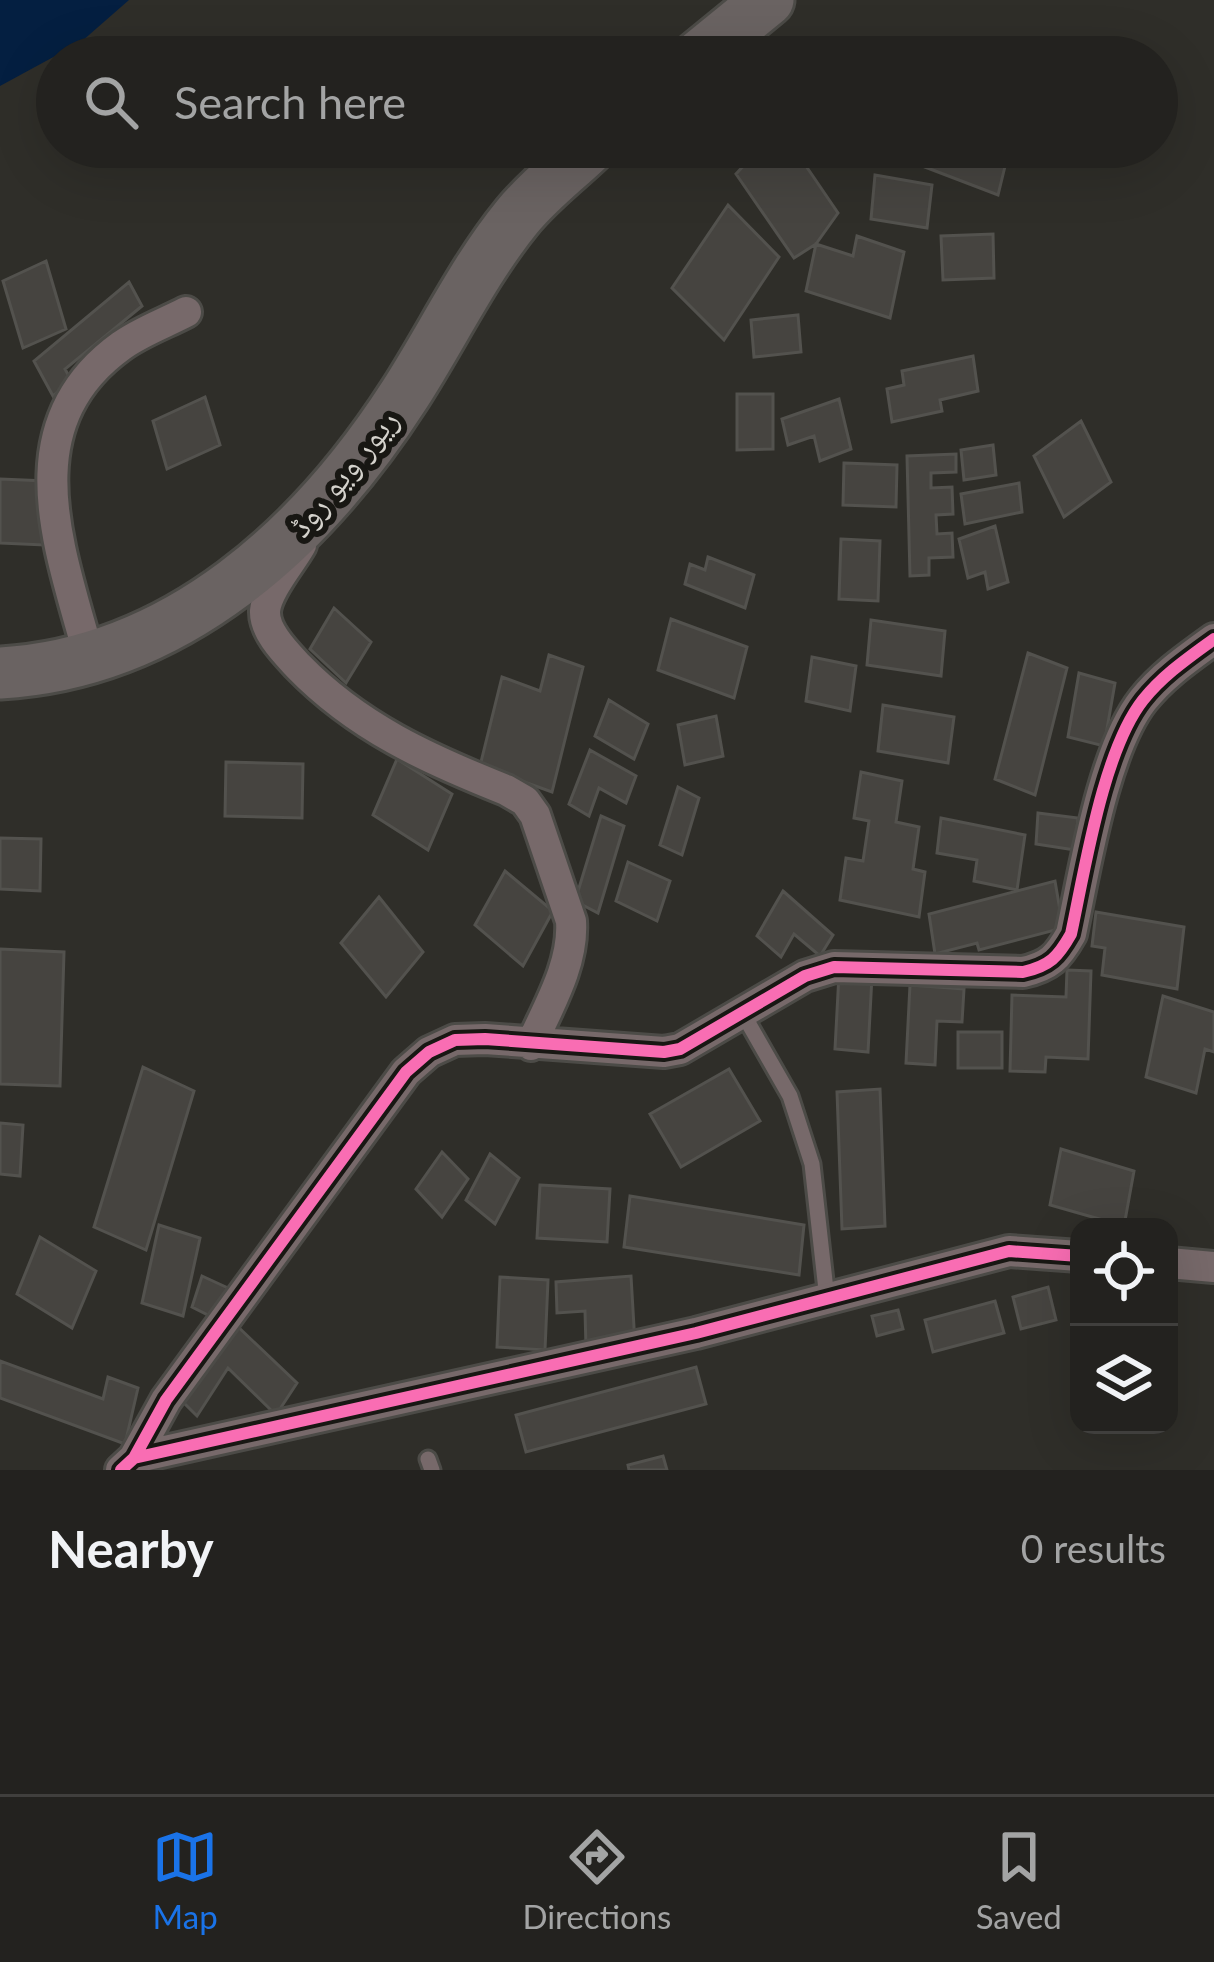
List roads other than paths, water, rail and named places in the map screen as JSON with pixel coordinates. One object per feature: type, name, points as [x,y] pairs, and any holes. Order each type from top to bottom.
[{"type":"highway","points":[[724,36],[768,0]]},
{"type":"highway","name":"ریور ویو روڈ","points":[[0,673],[90,660],[138,643],[277,551],[332,493],[404,396],[476,273],[520,214],[568,168]]},
{"type":"street","points":[[90,660],[56,530],[50,472],[60,422],[98,366],[124,344],[186,312]]},
{"type":"street","points":[[332,493],[270,597],[265,609],[268,626],[283,650],[331,700],[375,730],[525,801],[535,815],[572,936],[531,1045]]},
{"type":"street","points":[[128,1464],[166,1400],[406,1072],[429,1052],[455,1040],[485,1039],[664,1052],[680,1048],[805,976],[834,967],[1023,972],[1046,967],[1059,956],[1071,934],[1112,767],[1139,705],[1168,672],[1214,639]]},
{"type":"street","points":[[128,1464],[696,1333],[1009,1251],[1070,1255]]},
{"type":"street","points":[[1178,1264],[1214,1267]]},
{"type":"lane","points":[[742,1012],[790,1096],[812,1164],[827,1299]]},
{"type":"water","points":[[0,0],[129,0],[88,36],[36,36],[36,66],[0,86]]}]
